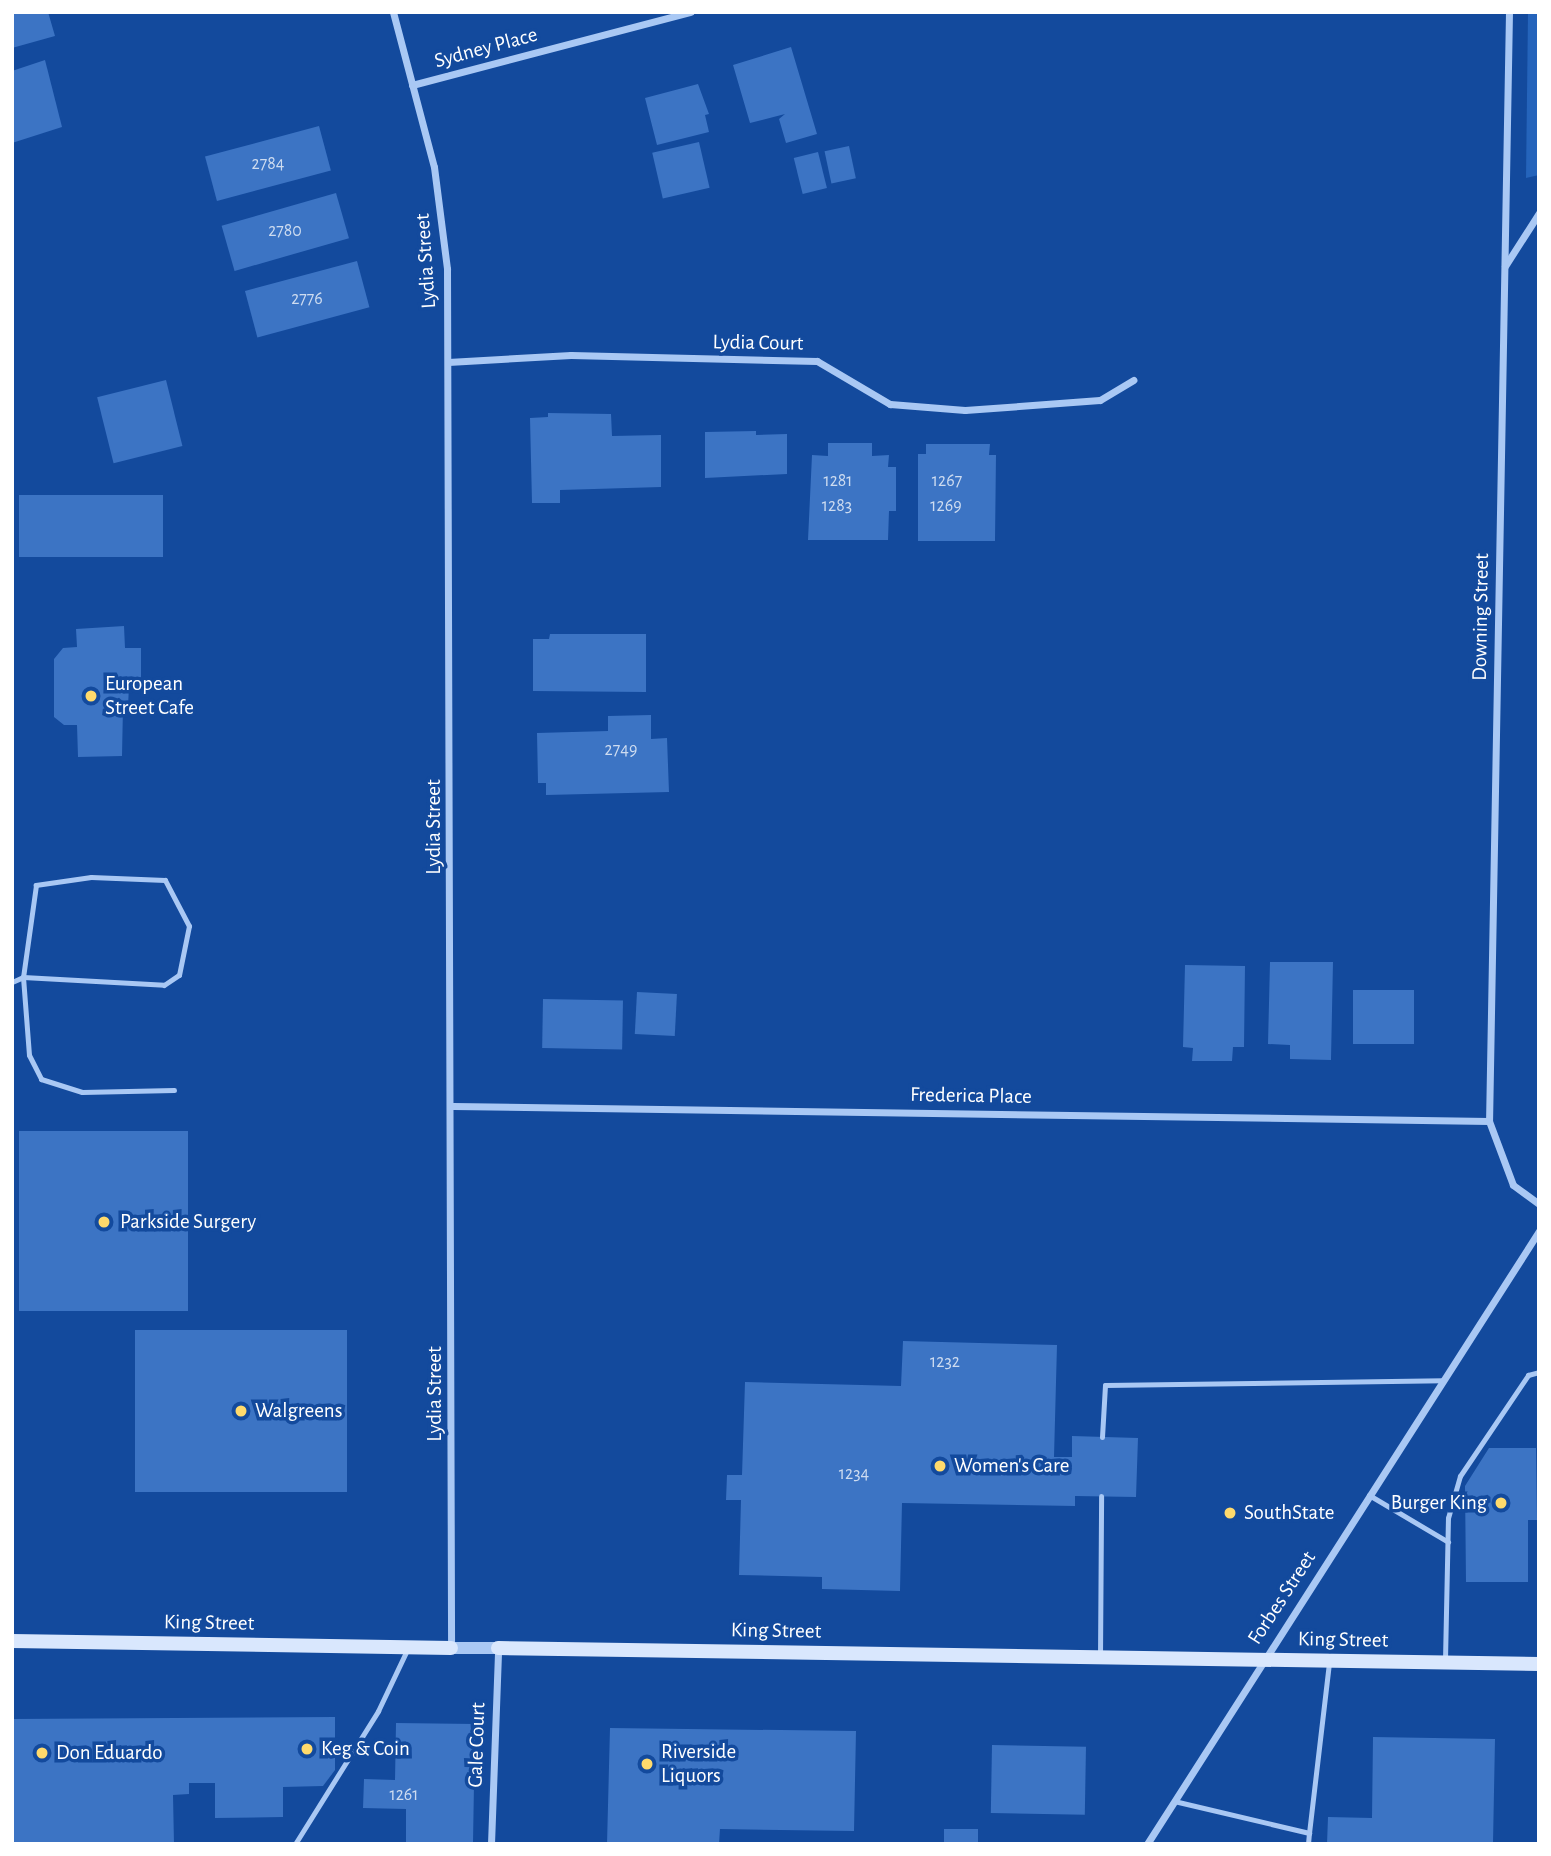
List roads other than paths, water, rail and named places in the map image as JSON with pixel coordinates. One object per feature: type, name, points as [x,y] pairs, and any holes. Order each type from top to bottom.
[{"type":"main road","name":"King Street","points":[[12,1641],[451,1647]]},
{"type":"main road","name":"King Street","points":[[498,1648],[1539,1664]]},
{"type":"street","name":"Lydia Street","points":[[393,12],[436,179],[447,268],[453,1106],[451,1647]]},
{"type":"street","name":"Sydney Place","points":[[412,85],[691,12]]},
{"type":"street","name":"Downing Street","points":[[1509,12],[1489,1121],[1513,1185],[1539,1204]]},
{"type":"street","points":[[1505,266],[1539,213]]},
{"type":"street","name":"Lydia Court","points":[[448,362],[571,355],[817,361],[890,404],[965,410],[1100,400],[1133,380]]},
{"type":"street","name":"Frederica Place","points":[[453,1106],[1489,1121]]},
{"type":"street","name":"Forbes Street","points":[[1147,1844],[1539,1231]]},
{"type":"street","name":"King Street","points":[[451,1647],[498,1648]]},
{"type":"street","name":"Gale Court","points":[[491,1844],[498,1648]]},
{"type":"lane","points":[[12,982],[23,977],[126,986],[164,985],[179,975],[189,926],[179,900],[165,880],[91,877],[36,885],[23,977],[29,1055],[41,1079],[82,1091],[174,1090]]},
{"type":"lane","points":[[1445,1663],[1448,1518],[1460,1476],[1528,1375],[1539,1372]]},
{"type":"lane","points":[[1102,1437],[1105,1385],[1443,1380]]},
{"type":"lane","points":[[1369,1495],[1448,1542]]},
{"type":"lane","points":[[1100,1657],[1101,1496]]},
{"type":"lane","points":[[295,1844],[378,1711],[409,1647]]},
{"type":"lane","points":[[1308,1844],[1329,1661]]},
{"type":"lane","points":[[1174,1801],[1309,1833]]},
{"type":"place","name":"European Street Cafe","points":[[91,696]]},
{"type":"place","name":"Parkside Surgery","points":[[104,1222]]},
{"type":"place","name":"Walgreens","points":[[241,1411]]},
{"type":"place","name":"Women's Care","points":[[940,1466]]},
{"type":"place","name":"Burger King","points":[[1501,1503]]},
{"type":"place","name":"SouthState","points":[[1230,1513]]},
{"type":"place","name":"Keg & Coin","points":[[307,1749]]},
{"type":"place","name":"Don Eduardo","points":[[42,1753]]},
{"type":"place","name":"Riverside Liquors","points":[[647,1764]]}]
